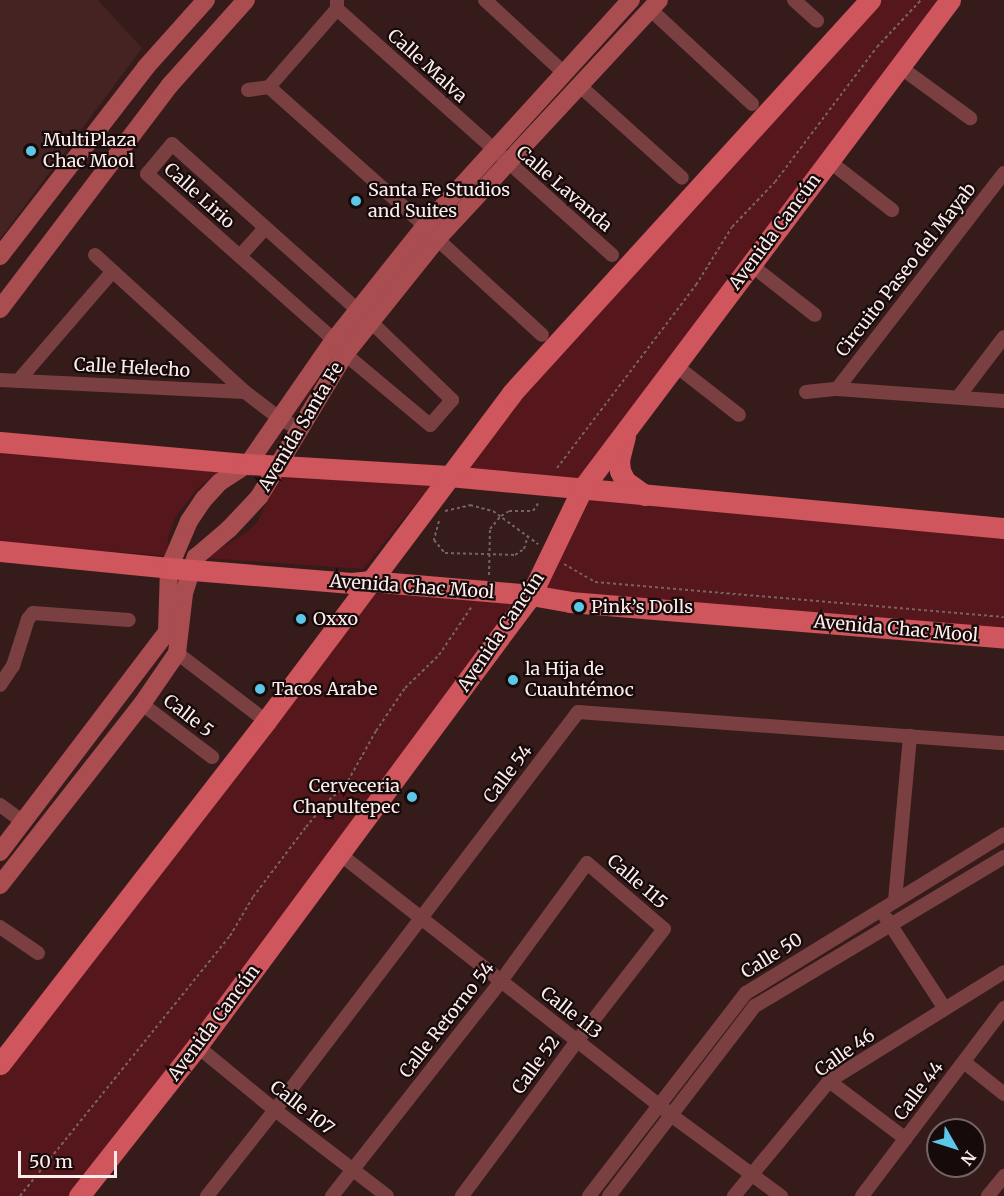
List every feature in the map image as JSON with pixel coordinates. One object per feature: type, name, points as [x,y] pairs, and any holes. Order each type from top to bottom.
[{"type":"main road","points":[[0,1064],[266,722],[360,586],[449,476],[512,393],[870,0]]},
{"type":"main road","name":"Avenida Cancún","points":[[79,1196],[198,1046],[531,595],[582,489],[950,0]]},
{"type":"main road","points":[[628,428],[619,460],[620,471],[625,481],[645,495]]},
{"type":"main road","points":[[0,442],[248,464],[449,476],[1004,528]]},
{"type":"main road","name":"Avenida Chac Mool","points":[[0,551],[360,586],[531,595],[570,602],[1004,638]]},
{"type":"street","points":[[0,255],[146,67],[206,0]]},
{"type":"street","points":[[0,309],[170,85],[246,0]]},
{"type":"street","points":[[485,0],[564,73]]},
{"type":"street","name":"Avenida Santa Fe","points":[[0,852],[167,632],[169,568],[189,521],[204,500],[220,482],[248,464],[279,418],[431,232],[492,150],[631,0]]},
{"type":"street","points":[[794,0],[817,21]]},
{"type":"street","points":[[248,90],[268,87],[337,5]]},
{"type":"street","name":"Calle Malva","points":[[337,5],[492,150]]},
{"type":"street","points":[[655,5],[752,104]]},
{"type":"street","name":"Avenida Santa Fe","points":[[431,232],[509,165],[655,5]]},
{"type":"street","points":[[900,66],[970,118]]},
{"type":"street","points":[[146,67],[170,85]]},
{"type":"street","points":[[580,86],[682,178]]},
{"type":"street","points":[[268,87],[431,232],[542,335]]},
{"type":"street","name":"Calle Lirio","points":[[172,144],[266,228],[364,316],[452,400],[430,425],[339,347],[147,174],[172,144]]},
{"type":"street","name":"Calle Lavanda","points":[[492,150],[612,255]]},
{"type":"street","points":[[829,161],[892,210]]},
{"type":"street","name":"Circuito Paseo del Mayab","points":[[837,389],[1004,173]]},
{"type":"street","points":[[240,256],[266,228]]},
{"type":"street","name":"Calle Helecho","points":[[95,255],[245,392],[279,418],[300,429]]},
{"type":"street","points":[[751,265],[815,315]]},
{"type":"street","name":"Calle Helecho","points":[[18,381],[113,271]]},
{"type":"street","points":[[959,396],[1004,337]]},
{"type":"street","name":"Avenida Santa Fe","points":[[0,885],[142,704],[177,652],[184,593],[196,557],[245,514],[279,466],[300,429],[339,347]]},
{"type":"street","points":[[675,365],[739,415]]},
{"type":"street","name":"Calle Helecho","points":[[0,380],[245,392]]},
{"type":"street","points":[[806,392],[837,389],[1004,401]]},
{"type":"street","points":[[0,685],[28,619],[33,613],[129,620]]},
{"type":"street","points":[[177,652],[266,722]]},
{"type":"street","name":"Calle 5","points":[[142,704],[212,757]]},
{"type":"street","name":"Calle 54","points":[[207,1196],[578,712],[1004,744]]},
{"type":"street","points":[[895,901],[910,736]]},
{"type":"street","points":[[0,805],[23,822]]},
{"type":"street","name":"Calle 50","points":[[590,1196],[746,993],[1004,834]]},
{"type":"street","name":"Calle 113","points":[[341,855],[658,1105],[780,1196]]},
{"type":"street","name":"Calle 50","points":[[609,1196],[755,1006],[1004,857]]},
{"type":"street","name":"Calle 115","points":[[587,863],[664,929]]},
{"type":"street","name":"Calle Retorno 54","points":[[332,1196],[501,981],[587,863]]},
{"type":"street","points":[[881,909],[945,1009]]},
{"type":"street","points":[[0,927],[38,953]]},
{"type":"street","name":"Calle 52","points":[[462,1196],[577,1041],[664,929]]},
{"type":"street","name":"Calle 46","points":[[734,1196],[829,1081],[1004,972]]},
{"type":"street","name":"Calle 44","points":[[862,1196],[1004,1008]]},
{"type":"street","name":"Calle 107","points":[[198,1046],[275,1110],[387,1196]]},
{"type":"street","points":[[964,1062],[1004,1094]]},
{"type":"street","points":[[829,1081],[906,1139]]},
{"type":"street","points":[[988,1196],[1004,1176]]},
{"type":"path","points":[[528,536],[524,549],[516,555],[445,553],[434,540],[437,524],[445,511],[470,505],[493,511],[528,536],[552,555],[595,582],[1004,617]]},
{"type":"shaded area","name":"MultiPlaza Chac Mool","points":[[0,0],[98,0],[142,48],[0,239]]},
{"type":"shaded area","points":[[870,0],[950,0],[579,484],[467,468],[554,348]]},
{"type":"shaded area","points":[[0,453],[218,472],[196,490],[175,518],[168,538],[167,556],[0,543]]},
{"type":"shaded area","points":[[279,476],[430,486],[363,569],[205,558],[247,532],[258,521]]},
{"type":"shaded area","points":[[585,495],[1004,529],[1004,636],[544,592]]},
{"type":"shaded area","points":[[482,593],[513,606],[77,1196],[0,1196],[0,1066],[375,594]]},
{"type":"place","name":"MultiPlaza Chac Mool","points":[[31,151]]},
{"type":"place","name":"Santa Fe Studios and Suites","points":[[356,201]]},
{"type":"place","name":"Pink’s Dolls","points":[[579,607]]},
{"type":"place","name":"Oxxo","points":[[301,619]]},
{"type":"place","name":"la Hija de Cuauhtémoc","points":[[513,680]]},
{"type":"place","name":"Tacos Arabe","points":[[260,689]]},
{"type":"place","name":"Cerveceria Chapultepec","points":[[412,797]]}]
